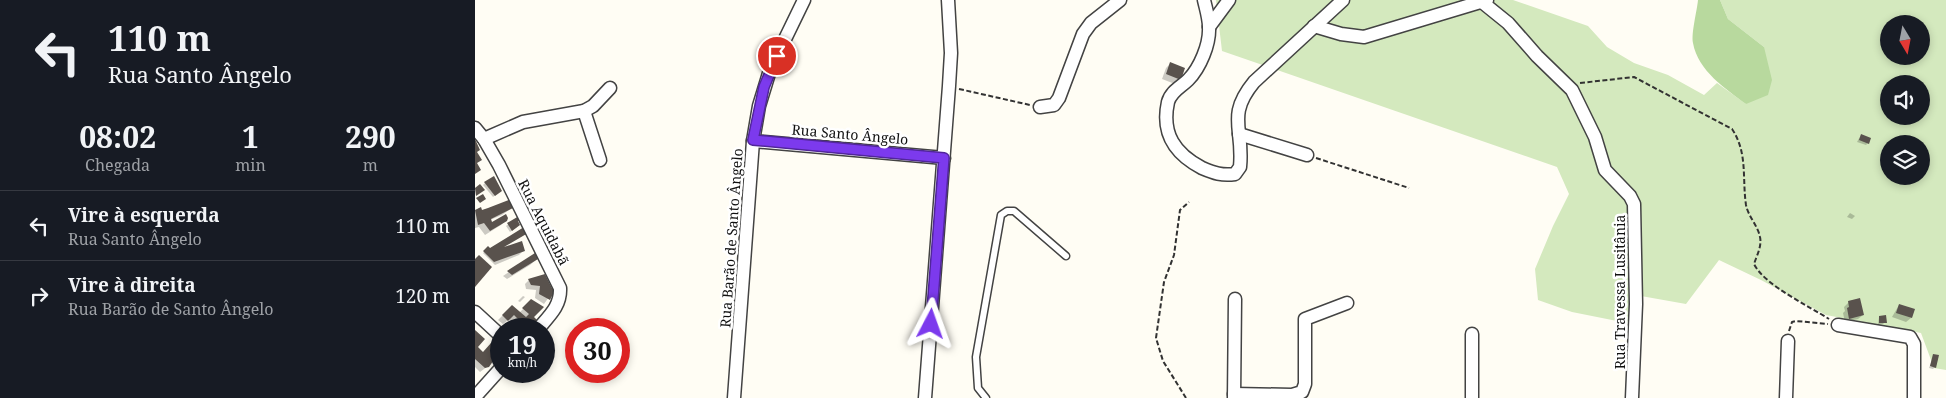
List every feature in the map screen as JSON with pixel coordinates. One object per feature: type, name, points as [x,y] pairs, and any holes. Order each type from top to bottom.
[{"type":"street","name":"Rua Barão de Santo Ângelo","points":[[734,398],[753,140],[759,106],[767,79],[804,0]]},
{"type":"street","points":[[925,398],[951,53],[948,0]]},
{"type":"street","points":[[1040,107],[1054,105],[1059,98],[1083,34],[1091,23],[1120,0]]},
{"type":"street","points":[[1204,0],[1209,27]]},
{"type":"street","points":[[1229,0],[1209,27],[1203,52],[1194,73],[1174,91],[1169,100],[1167,121],[1169,133],[1176,149],[1186,160],[1213,173],[1225,176],[1235,174],[1240,167],[1239,104],[1244,94],[1254,82],[1343,0]]},
{"type":"street","points":[[1314,26],[1353,37],[1364,37],[1484,1]]},
{"type":"street","name":"Rua Travessa Lusitânia","points":[[1484,1],[1508,22],[1537,56],[1578,98],[1595,137],[1605,170],[1630,196],[1635,212],[1633,246],[1636,304],[1632,398]]},
{"type":"street","points":[[484,139],[523,122],[584,111],[593,106],[610,88]]},
{"type":"street","points":[[584,111],[599,160]]},
{"type":"street","name":"Rua Aquidabã","points":[[475,128],[484,139],[560,288],[558,303],[554,312],[548,318]]},
{"type":"street","points":[[1239,134],[1307,155]]},
{"type":"street","name":"Rua Santo Ângelo","points":[[753,140],[944,158]]},
{"type":"street","points":[[1235,299],[1234,396],[1292,395],[1302,392],[1305,384],[1305,319],[1347,304]]},
{"type":"street","points":[[475,312],[490,326]]},
{"type":"street","points":[[1838,325],[1910,337],[1914,344],[1914,398]]},
{"type":"street","points":[[1471,398],[1472,334]]},
{"type":"street","points":[[1786,398],[1788,341]]},
{"type":"street","points":[[475,397],[490,380]]},
{"type":"lane","points":[[986,398],[978,388],[976,357],[1001,215],[1013,210],[1066,256]]},
{"type":"path","points":[[1567,85],[1634,77],[1732,129],[1739,140],[1743,152],[1747,206],[1760,236],[1760,245],[1754,264],[1756,268],[1774,283],[1838,325]]},
{"type":"path","points":[[949,86],[1040,107]]},
{"type":"path","points":[[1307,155],[1409,188]]},
{"type":"path","points":[[1186,398],[1163,361],[1156,338],[1164,282],[1174,255],[1180,210],[1189,202]]},
{"type":"path","points":[[1788,341],[1792,322],[1838,325]]},
{"type":"green space","points":[[1216,0],[1513,0],[1588,26],[1607,47],[1634,63],[1668,75],[1704,95],[1717,83],[1746,104],[1764,47],[1728,19],[1720,0],[1946,0],[1946,370],[1934,368],[1921,333],[1826,315],[1719,260],[1686,304],[1641,296],[1637,325],[1572,312],[1538,300],[1535,269],[1569,194],[1557,167],[1222,51]]},
{"type":"green space","points":[[1698,0],[1720,0],[1728,19],[1764,47],[1772,80],[1768,95],[1746,104],[1707,71],[1696,53],[1693,43],[1693,28]]},
{"type":"building","points":[[1170,62],[1185,68],[1181,80],[1166,74]]},
{"type":"building","points":[[1861,134],[1871,138],[1869,144],[1859,140]]},
{"type":"building","points":[[475,139],[480,150],[477,152],[482,160],[477,163],[481,170],[475,174]]},
{"type":"building","points":[[494,176],[502,191],[495,196],[484,182]]},
{"type":"building","points":[[480,184],[485,190],[476,196],[475,188]]},
{"type":"building","points":[[483,194],[486,199],[480,203],[476,198]]},
{"type":"building","points":[[511,199],[515,207],[491,219],[492,222],[506,214],[507,221],[490,231],[484,223],[478,225],[475,210],[481,207],[482,210]]},
{"type":"building","points":[[519,216],[521,219],[518,221],[520,225],[512,231],[507,223]]},
{"type":"building","points":[[524,227],[528,233],[504,247],[522,241],[525,251],[494,262],[483,251],[488,246],[490,248]]},
{"type":"building","points":[[535,253],[538,259],[512,275],[507,271]]},
{"type":"building","points":[[479,255],[492,267],[475,287],[475,259]]},
{"type":"building","points":[[545,274],[552,288],[556,288],[555,297],[552,296],[550,300],[539,294],[540,286],[531,285],[528,279]]},
{"type":"building","points":[[1860,298],[1864,315],[1849,319],[1848,301]]},
{"type":"building","points":[[531,299],[544,307],[535,318],[517,318],[514,315],[511,318],[505,318],[502,315],[512,305],[526,317],[529,314],[522,308]]},
{"type":"building","points":[[1899,304],[1915,309],[1912,318],[1896,313]]},
{"type":"building","points":[[1886,315],[1887,323],[1879,323],[1879,316]]},
{"type":"building","points":[[475,330],[485,339],[478,347],[483,352],[490,344],[490,366],[485,368],[475,359]]},
{"type":"building","points":[[1933,354],[1939,355],[1936,368],[1930,366]]},
{"type":"route","points":[[777,56],[764,87],[753,140],[944,158],[931,324]]}]
